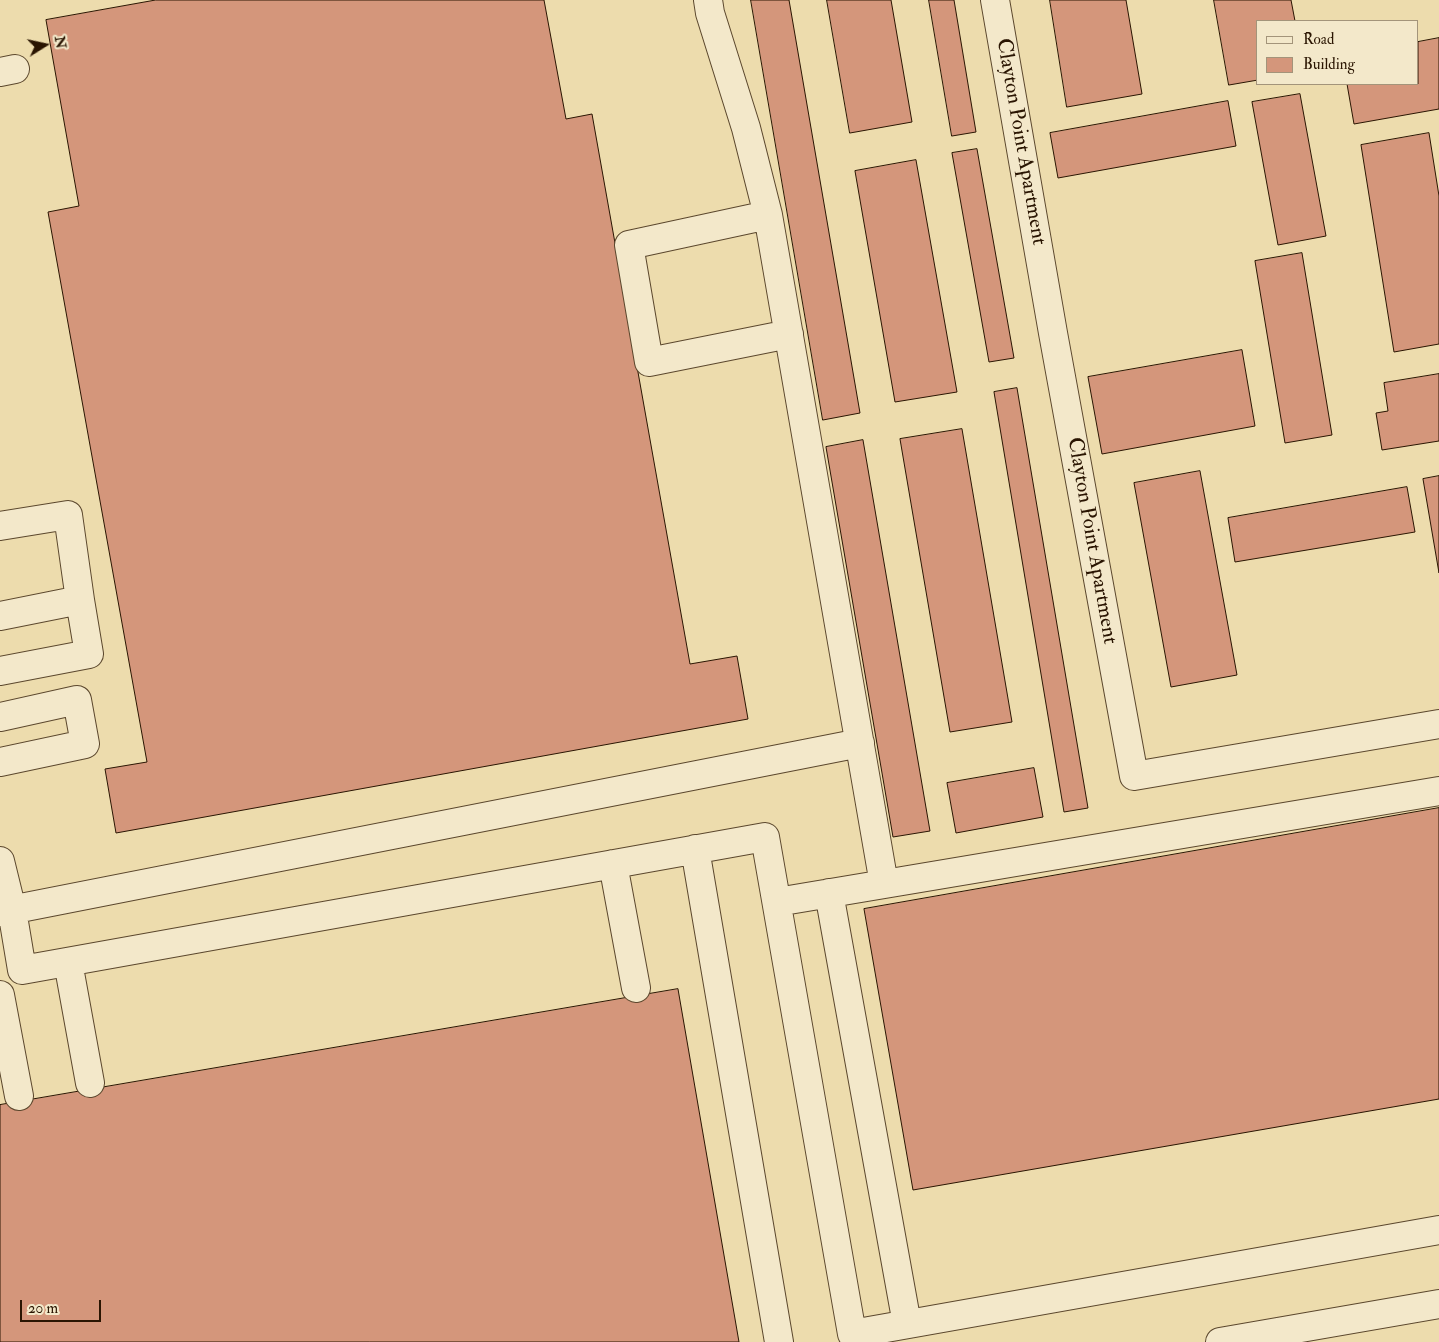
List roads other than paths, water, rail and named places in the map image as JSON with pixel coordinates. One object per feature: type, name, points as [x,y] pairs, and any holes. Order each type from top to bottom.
[{"type":"lane","points":[[708,0],[710,13],[746,128],[768,215],[884,884]]},
{"type":"lane","name":"Clayton Point Apartment","points":[[995,0],[1053,333],[1134,776],[1439,724]]},
{"type":"lane","points":[[768,215],[629,244],[649,362],[788,334]]},
{"type":"lane","points":[[0,526],[68,515],[89,654],[0,672]]},
{"type":"lane","points":[[0,616],[80,600]]},
{"type":"lane","points":[[0,717],[77,700],[85,744],[0,762]]},
{"type":"lane","points":[[6,911],[860,743]]},
{"type":"lane","points":[[777,902],[1439,791]]},
{"type":"lane","points":[[0,862],[11,972],[765,837],[851,1338],[907,1324],[1439,1230]]},
{"type":"lane","points":[[695,850],[778,1342]]},
{"type":"lane","points":[[613,864],[636,988]]},
{"type":"lane","points":[[829,893],[907,1324]]},
{"type":"lane","points":[[68,962],[90,1084]]},
{"type":"lane","points":[[0,995],[19,1096]]},
{"type":"lane","points":[[1220,1342],[1439,1304]]}]
